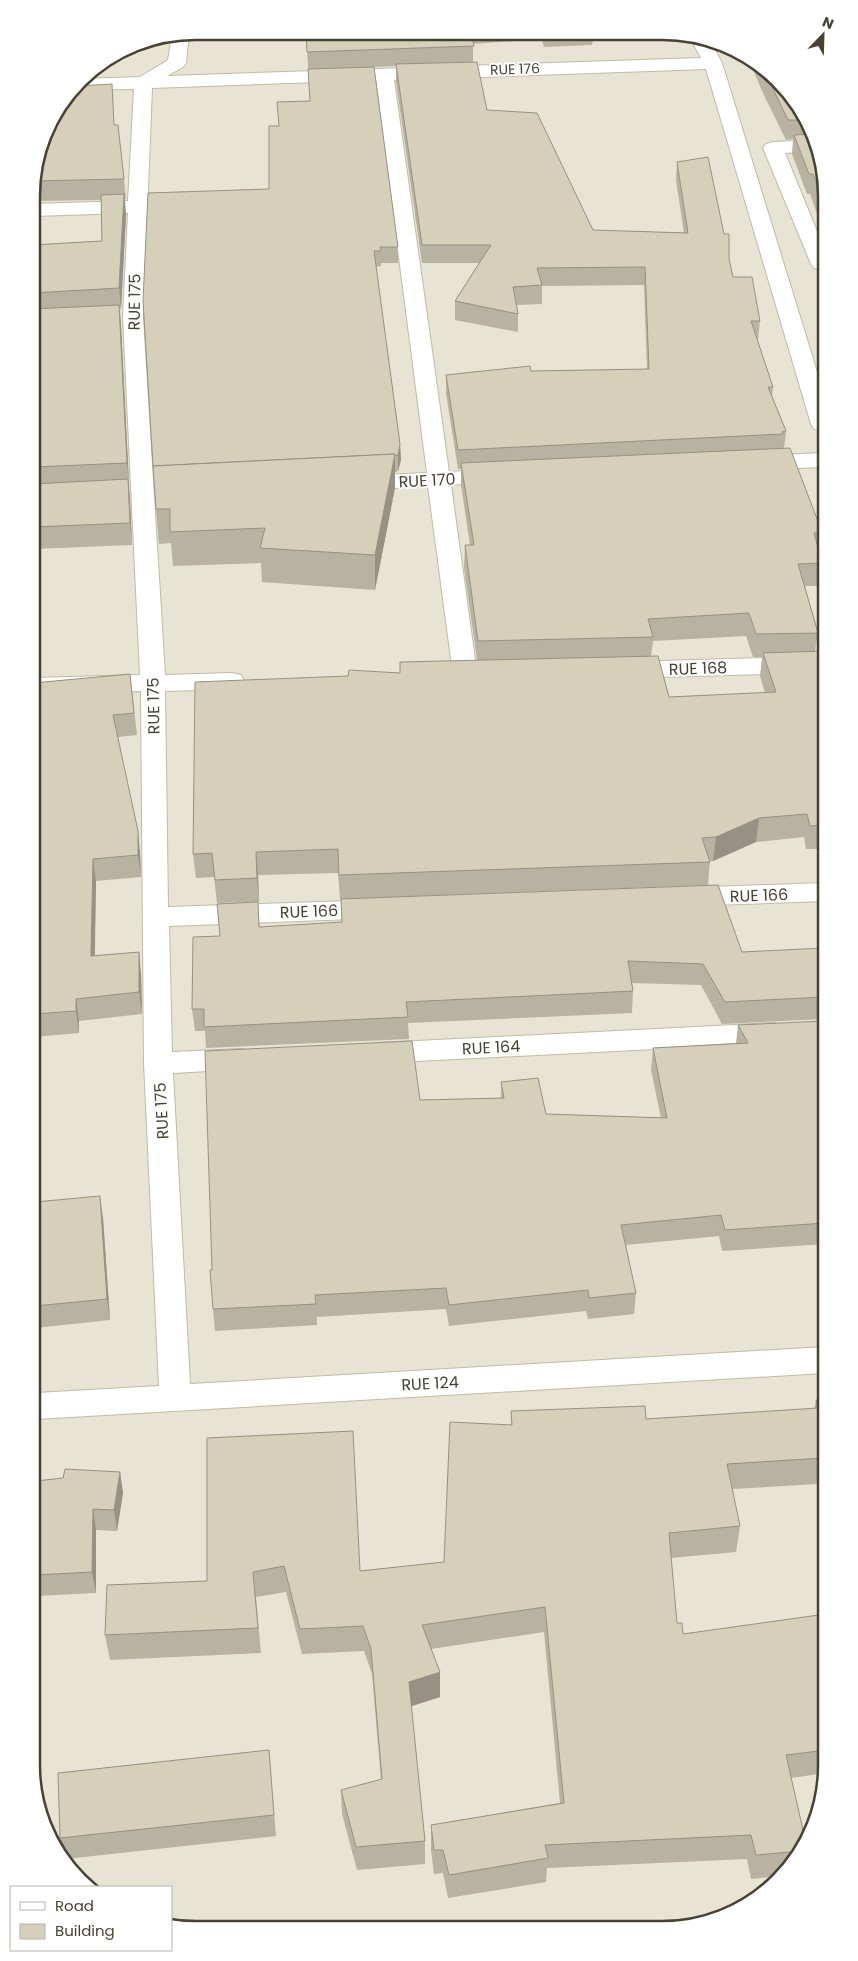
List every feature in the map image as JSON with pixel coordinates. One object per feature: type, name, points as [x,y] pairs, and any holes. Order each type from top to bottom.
[{"type":"street","points":[[144,82],[177,63],[180,41]]},
{"type":"street","points":[[703,46],[712,63],[818,411]]},
{"type":"street","name":"RUE 176","points":[[87,85],[712,63]]},
{"type":"street","points":[[384,74],[465,674]]},
{"type":"street","name":"RUE 175","points":[[144,82],[138,207],[124,318],[142,492],[154,683],[158,1063],[174,1398]]},
{"type":"street","points":[[810,146],[773,148],[814,230],[818,249]]},
{"type":"street","points":[[40,210],[138,207]]},
{"type":"street","points":[[733,465],[818,460]]},
{"type":"street","name":"RUE 170","points":[[339,484],[516,475]]},
{"type":"street","name":"RUE 168","points":[[604,670],[818,665]]},
{"type":"street","points":[[40,686],[251,680]]},
{"type":"street","name":"RUE 166","points":[[664,898],[818,892]]},
{"type":"street","name":"RUE 166","points":[[155,917],[404,908]]},
{"type":"street","name":"RUE 164","points":[[347,1054],[804,1032]]},
{"type":"street","points":[[158,1063],[268,1058]]},
{"type":"street","name":"RUE 124","points":[[40,1406],[818,1360]]},
{"type":"shaded area","points":[[196,40],[683,41],[712,48],[731,56],[749,66],[765,79],[786,101],[797,118],[813,155],[817,175],[818,196],[818,1776],[813,1806],[806,1825],[786,1860],[765,1882],[749,1895],[731,1905],[703,1916],[683,1920],[662,1921],[175,1920],[172,1919],[172,1886],[98,1886],[93,1882],[66,1852],[52,1825],[45,1806],[41,1786],[40,1765],[40,185],[45,155],[52,136],[66,109],[79,93],[101,72],[118,61],[136,52],[165,43]]},
{"type":"building","points":[[306,40],[473,40],[474,46],[307,52]]},
{"type":"building","points":[[477,62],[487,110],[537,113],[593,230],[688,233],[677,162],[708,157],[724,234],[729,234],[729,259],[733,277],[752,277],[760,321],[751,321],[773,387],[768,387],[786,431],[782,432],[783,434],[458,450],[446,375],[530,366],[531,371],[649,369],[645,267],[537,268],[542,285],[513,287],[518,314],[455,301],[491,245],[422,245],[396,64]]},
{"type":"building","points":[[374,67],[398,247],[380,247],[381,251],[374,251],[400,444],[398,455],[153,466],[143,301],[148,193],[269,189],[269,126],[279,126],[277,102],[310,101],[308,69]]},
{"type":"building","points":[[112,84],[114,125],[118,125],[124,179],[40,181],[45,155],[56,127],[66,109],[87,85]]},
{"type":"building","points":[[771,85],[786,101],[798,120],[788,120]]},
{"type":"building","points":[[805,134],[806,136],[813,155],[818,188],[813,174],[809,174],[794,135]]},
{"type":"building","points":[[124,194],[119,288],[40,293],[40,245],[102,241],[101,195]]},
{"type":"building","points":[[119,305],[127,463],[40,467],[40,309]]},
{"type":"building","points":[[790,448],[818,522],[818,533],[814,533],[818,548],[818,563],[798,564],[818,633],[756,634],[749,613],[648,619],[653,637],[478,641],[465,545],[474,545],[461,463]]},
{"type":"building","points":[[395,454],[375,555],[260,548],[265,528],[170,532],[170,509],[156,509],[153,466]]},
{"type":"building","points":[[128,479],[130,523],[40,527],[40,484]]},
{"type":"building","points":[[818,651],[818,825],[810,826],[807,814],[759,818],[716,837],[702,838],[710,862],[339,875],[338,849],[256,852],[257,878],[215,880],[212,853],[193,854],[195,682],[348,676],[349,670],[400,673],[400,662],[658,656],[669,697],[776,692],[763,653]]},
{"type":"building","points":[[130,674],[134,713],[113,715],[138,831],[138,855],[93,859],[91,956],[139,952],[139,992],[76,999],[76,1011],[40,1014],[40,682]]},
{"type":"building","points":[[718,885],[742,952],[818,948],[818,997],[725,1002],[703,964],[628,961],[633,991],[406,1002],[408,1017],[204,1027],[204,1009],[192,1009],[193,937],[220,936],[217,904],[258,902],[259,927],[342,922],[341,899]]},
{"type":"building","points":[[818,1021],[818,1223],[725,1230],[721,1215],[621,1225],[636,1293],[589,1298],[588,1290],[449,1305],[446,1288],[315,1295],[316,1304],[213,1309],[210,1270],[212,1270],[205,1051],[412,1041],[420,1100],[504,1098],[501,1082],[538,1078],[546,1114],[667,1118],[653,1048],[748,1043],[738,1025]]},
{"type":"building","points":[[100,1196],[107,1299],[40,1306],[40,1202]]},
{"type":"building","points":[[645,1406],[646,1419],[818,1408],[818,1458],[727,1464],[740,1526],[669,1533],[677,1623],[682,1623],[683,1634],[818,1615],[818,1751],[786,1755],[803,1831],[791,1852],[756,1855],[751,1835],[545,1845],[548,1858],[449,1875],[443,1850],[434,1850],[431,1825],[564,1803],[545,1607],[422,1625],[440,1672],[409,1682],[425,1841],[356,1847],[341,1790],[382,1779],[371,1649],[363,1626],[300,1629],[284,1566],[253,1572],[258,1628],[105,1635],[107,1585],[207,1581],[207,1438],[353,1431],[360,1571],[444,1562],[450,1422],[512,1425],[511,1411]]},
{"type":"building","points":[[65,1469],[120,1472],[114,1510],[93,1509],[92,1572],[40,1575],[40,1481],[63,1478]]},
{"type":"building","points":[[269,1750],[274,1815],[60,1838],[58,1773]]}]
